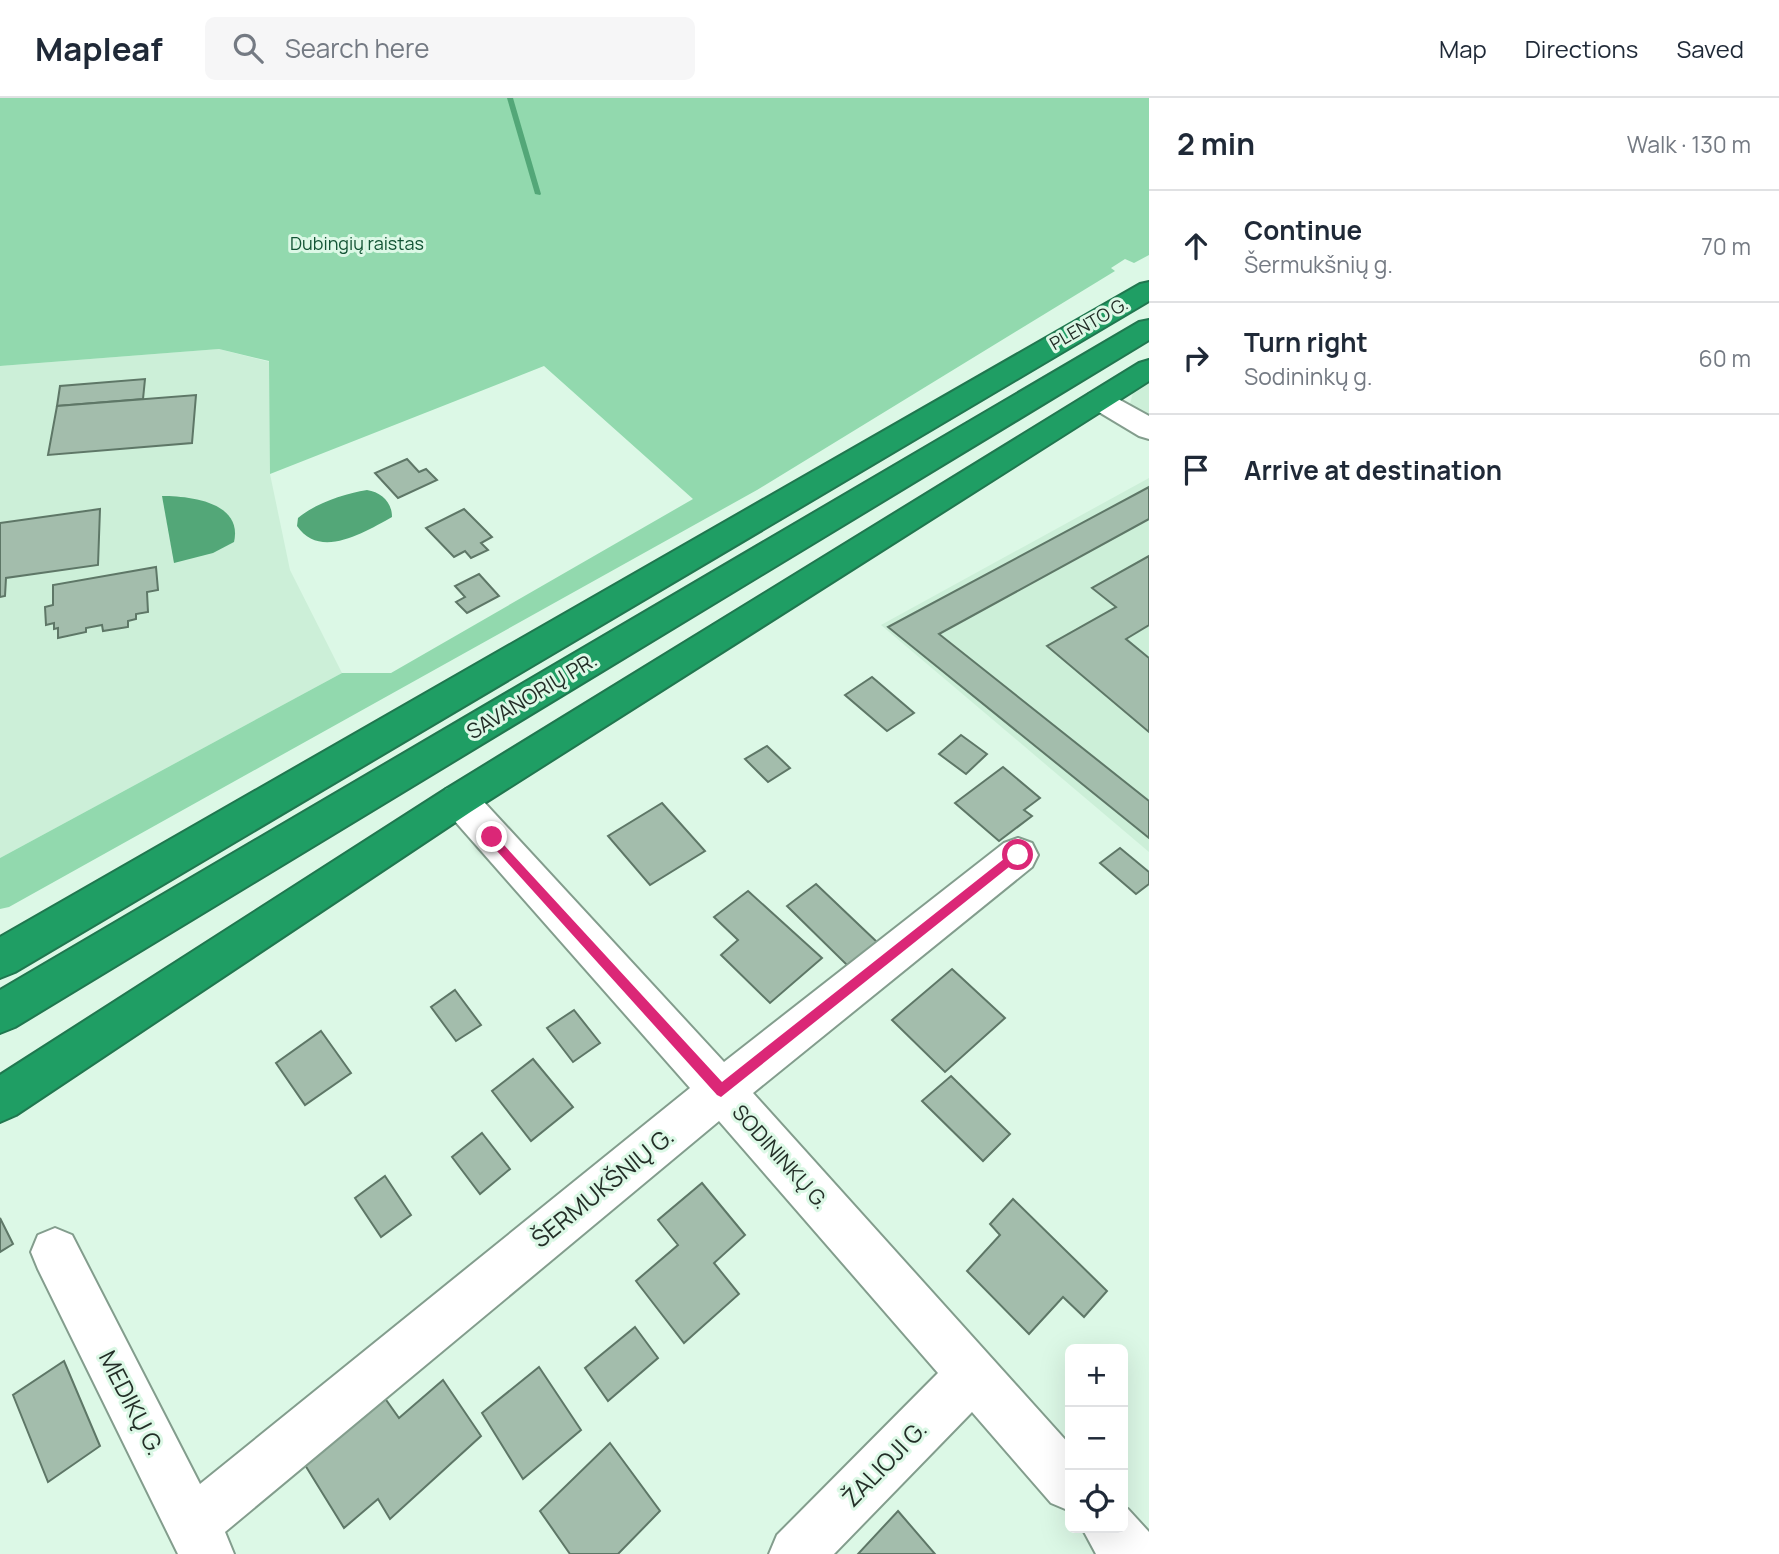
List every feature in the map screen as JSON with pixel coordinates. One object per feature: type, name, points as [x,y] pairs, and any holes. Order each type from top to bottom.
[{"type":"highway","name":"PLENTO G.","points":[[1030,358],[1149,290]]},
{"type":"highway","name":"PLENTO G.","points":[[1064,378],[1149,328]]},
{"type":"highway","name":"SAVANORIŲ PR.","points":[[0,958],[1030,358]]},
{"type":"highway","points":[[0,1100],[459,800],[1149,369]]},
{"type":"highway","name":"SAVANORIŲ PR.","points":[[0,1013],[1064,378]]},
{"type":"street","points":[[1099,400],[1149,429]]},
{"type":"street","name":"SODININKŲ G.","points":[[459,800],[1065,1478]]},
{"type":"street","name":"ŠERMUKŠNIŲ G.","points":[[200,1540],[721,1091],[1018,855]]},
{"type":"street","name":"MEDIKŲ G.","points":[[55,1252],[200,1540]]},
{"type":"street","name":"ŽALIOJI G.","points":[[796,1554],[973,1374]]},
{"type":"street","points":[[1113,1533],[1132,1554]]},
{"type":"shaded area","points":[[219,349],[270,362],[270,474],[290,570],[342,673],[0,858],[0,366]]},
{"type":"shaded area","points":[[1149,379],[1149,422],[1140,417],[1130,404],[1134,388]]},
{"type":"shaded area","points":[[1149,478],[1149,852],[881,625]]},
{"type":"shaded area","points":[[367,490],[385,499],[392,517],[369,530],[330,542],[307,536],[297,526],[298,518],[313,508]]},
{"type":"shaded area","points":[[162,496],[199,500],[223,510],[235,529],[234,542],[213,553],[174,563]]},
{"type":"green space","name":"Dubingių raistas","points":[[0,98],[1149,98],[1149,255],[1134,263],[1125,259],[1111,268],[1115,271],[757,490],[9,907],[0,909],[0,858],[342,673],[391,673],[693,499],[544,366],[270,474],[269,361],[219,349],[0,366]]},
{"type":"building","points":[[145,379],[143,399],[57,406],[60,386]]},
{"type":"building","points":[[196,395],[192,443],[48,455],[57,406]]},
{"type":"building","points":[[407,459],[419,472],[426,469],[437,480],[398,498],[375,473]]},
{"type":"building","points":[[1149,487],[1149,519],[939,634],[1149,801],[1149,838],[888,627]]},
{"type":"building","points":[[100,509],[98,565],[6,578],[5,596],[0,597],[0,523]]},
{"type":"building","points":[[464,509],[492,537],[481,543],[488,550],[471,558],[465,551],[454,557],[426,528]]},
{"type":"building","points":[[1149,556],[1149,625],[1126,639],[1149,658],[1149,732],[1047,646],[1116,607],[1092,588]]},
{"type":"building","points":[[156,567],[158,590],[147,592],[148,612],[136,614],[136,619],[128,621],[128,627],[103,631],[102,625],[86,628],[86,632],[58,638],[58,628],[54,629],[54,623],[46,625],[45,607],[53,605],[53,585]]},
{"type":"building","points":[[479,574],[499,596],[467,613],[456,602],[465,597],[455,586]]},
{"type":"building","points":[[872,677],[914,713],[887,731],[845,695]]},
{"type":"building","points":[[961,735],[987,754],[966,774],[939,754]]},
{"type":"building","points":[[767,746],[790,768],[768,782],[745,759]]},
{"type":"building","points":[[1003,767],[1040,798],[1024,810],[1032,816],[999,841],[955,803]]},
{"type":"building","points":[[662,803],[705,851],[650,885],[608,836]]},
{"type":"building","points":[[1120,848],[1149,872],[1149,884],[1136,894],[1100,863]]},
{"type":"building","points":[[816,884],[878,943],[849,967],[787,906]]},
{"type":"building","points":[[748,891],[822,958],[770,1003],[721,955],[738,940],[714,917]]},
{"type":"building","points":[[952,969],[1005,1018],[945,1072],[892,1020]]},
{"type":"building","points":[[455,990],[481,1025],[456,1041],[431,1007]]},
{"type":"building","points":[[574,1010],[600,1043],[573,1062],[547,1028]]},
{"type":"building","points":[[321,1031],[351,1073],[305,1105],[276,1063]]},
{"type":"building","points":[[533,1059],[573,1107],[531,1141],[492,1091]]},
{"type":"building","points":[[951,1076],[1010,1134],[983,1161],[922,1101]]},
{"type":"building","points":[[482,1133],[510,1169],[480,1194],[452,1157]]},
{"type":"building","points":[[385,1176],[411,1215],[381,1237],[355,1198]]},
{"type":"building","points":[[702,1183],[745,1235],[714,1263],[739,1294],[684,1343],[636,1281],[678,1245],[658,1220]]},
{"type":"building","points":[[1013,1199],[1107,1291],[1084,1317],[1063,1297],[1029,1334],[967,1271],[1000,1235],[990,1224]]},
{"type":"building","points":[[0,1218],[13,1244],[0,1252]]},
{"type":"building","points":[[635,1327],[658,1358],[608,1401],[585,1368]]},
{"type":"building","points":[[64,1361],[100,1446],[48,1482],[13,1395]]},
{"type":"building","points":[[539,1367],[581,1430],[523,1479],[482,1413]]},
{"type":"building","points":[[443,1380],[481,1436],[390,1519],[378,1499],[344,1528],[305,1465],[384,1397],[399,1418]]},
{"type":"building","points":[[610,1443],[660,1511],[618,1554],[570,1554],[540,1511]]},
{"type":"building","points":[[898,1511],[935,1554],[858,1554]]},
{"type":"waterway","points":[[510,98],[538,194]]},
{"type":"route","points":[[492,837],[721,1091],[1018,855]]}]
